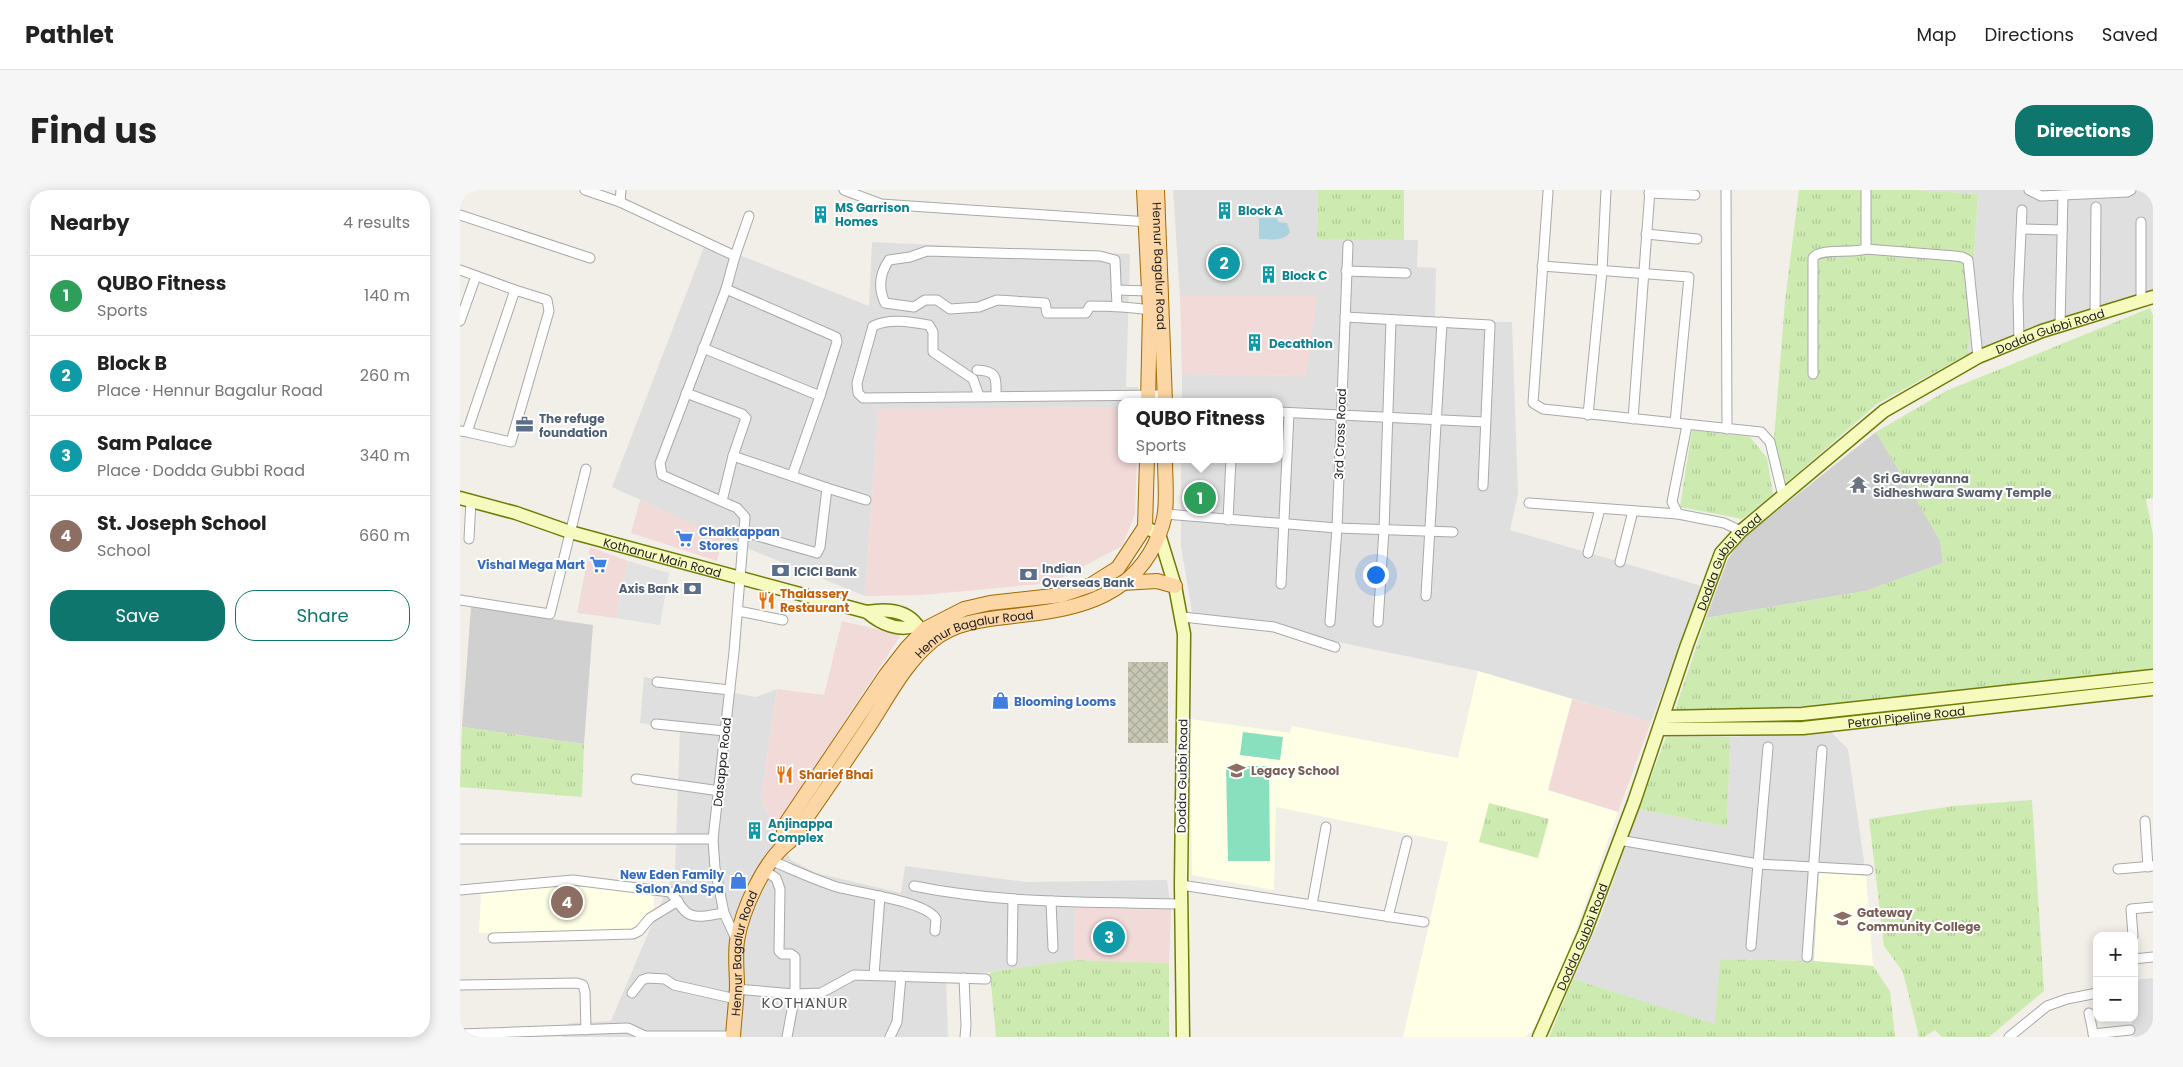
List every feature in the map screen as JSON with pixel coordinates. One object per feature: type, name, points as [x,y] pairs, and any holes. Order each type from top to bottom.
[{"type":"main road","name":"Hennur Bagalur Road","points":[[1144,190],[1152,223],[1165,398]]},
{"type":"main road","name":"Hennur Bagalur Road","points":[[1148,398],[1149,291],[1152,223],[1157,190]]},
{"type":"main road","name":"Hennur Bagalur Road","points":[[733,1036],[737,942],[750,900],[782,847],[785,826],[886,675],[907,648],[925,631],[964,609],[990,603],[1062,595],[1091,585],[1118,568],[1144,527],[1147,463]]},
{"type":"main road","name":"Hennur Bagalur Road","points":[[925,631],[950,630],[973,621],[1059,611],[1091,602],[1122,584],[1146,561],[1160,534],[1165,514],[1166,463]]},
{"type":"main road","points":[[1122,584],[1157,581],[1175,586]]},
{"type":"street","points":[[585,190],[620,202],[735,256]]},
{"type":"street","points":[[620,202],[622,190]]},
{"type":"street","points":[[844,190],[881,204],[1152,223]]},
{"type":"street","points":[[1588,415],[1602,271],[1606,190]]},
{"type":"street","points":[[1726,190],[1727,429]]},
{"type":"street","points":[[1866,190],[1866,250]]},
{"type":"street","points":[[2029,190],[2041,196],[2063,195],[2075,192],[2127,192],[2131,190]]},
{"type":"street","points":[[1633,419],[1649,191],[1695,195]]},
{"type":"street","points":[[1548,192],[1533,403],[1543,409],[1588,415],[1761,432],[1770,442],[1783,496]]},
{"type":"street","points":[[2060,326],[2063,195]]},
{"type":"street","points":[[2095,315],[2096,207]]},
{"type":"street","points":[[2018,340],[2022,210]]},
{"type":"street","points":[[460,215],[590,258]]},
{"type":"street","points":[[686,393],[742,414],[746,418],[722,501],[662,475],[660,463],[686,393],[703,348],[726,290],[749,216]]},
{"type":"street","points":[[2141,222],[2147,299]]},
{"type":"street","points":[[2022,229],[2062,230]]},
{"type":"street","points":[[1646,234],[1697,239]]},
{"type":"street","name":"3rd Cross Road","points":[[1330,622],[1337,528],[1348,245]]},
{"type":"street","points":[[1813,374],[1813,258],[1820,252],[1858,252],[1866,250],[1962,256],[1968,260],[1978,357]]},
{"type":"street","points":[[1117,306],[1115,260],[1100,256],[927,251],[910,257],[889,260],[882,270],[880,293],[885,303],[914,307],[925,300],[937,300],[950,309],[979,307],[997,300],[1045,303],[1046,313],[1086,313],[1090,306],[1117,306],[1150,310]]},
{"type":"street","points":[[1542,266],[1689,278],[1675,423]]},
{"type":"street","points":[[460,270],[547,300],[550,304],[511,442],[464,432],[515,290]]},
{"type":"street","points":[[1346,271],[1406,273]]},
{"type":"street","points":[[460,321],[476,276]]},
{"type":"street","points":[[726,290],[836,337],[837,342],[820,396],[792,476]]},
{"type":"street","points":[[1116,290],[1149,291]]},
{"type":"street","name":"Dodda Gubbi Road","points":[[1539,1037],[1585,932],[1720,553],[1740,532],[1884,411],[1978,357],[2018,340],[2147,299]]},
{"type":"street","points":[[1345,317],[1490,325],[1484,422],[1483,486]]},
{"type":"street","points":[[1378,622],[1389,417],[1391,320]]},
{"type":"street","points":[[979,396],[973,379],[933,352],[933,332],[929,325],[907,321],[879,323],[873,326],[857,383],[858,392],[863,398],[996,396],[1165,398]]},
{"type":"street","points":[[1426,596],[1442,322]]},
{"type":"street","points":[[703,348],[820,396]]},
{"type":"street","points":[[977,370],[991,373],[994,376],[996,396]]},
{"type":"street","points":[[1283,412],[1484,422]]},
{"type":"street","points":[[1281,584],[1289,413]]},
{"type":"street","points":[[1678,514],[1672,502],[1687,425]]},
{"type":"street","points":[[734,456],[866,500]]},
{"type":"street","points":[[1228,520],[1231,463]]},
{"type":"street","points":[[460,600],[550,614],[586,469]]},
{"type":"street","points":[[744,532],[817,553],[820,547],[827,488]]},
{"type":"street","points":[[465,499],[469,539]]},
{"type":"street","name":"Kothanur Main Road","points":[[465,499],[516,513],[570,532],[866,612],[884,609],[910,616],[925,631]]},
{"type":"street","name":"Dasappa Road","points":[[722,501],[737,508],[745,517],[738,611],[720,791],[713,839],[715,868],[724,913],[737,942]]},
{"type":"street","points":[[1529,503],[1678,514],[1724,523],[1740,532]]},
{"type":"street","points":[[1588,553],[1600,509]]},
{"type":"street","points":[[1620,562],[1633,511]]},
{"type":"street","points":[[1165,514],[1337,528],[1453,532]]},
{"type":"street","points":[[1144,527],[1160,534]]},
{"type":"street","name":"Dodda Gubbi Road","points":[[1160,534],[1183,617],[1181,885],[1183,1037]]},
{"type":"street","points":[[738,611],[783,620]]},
{"type":"street","points":[[1183,617],[1274,627],[1335,647]]},
{"type":"street","name":"Petrol Pipeline Road","points":[[1663,716],[1802,714],[2153,676]]},
{"type":"street","points":[[657,682],[730,690]]},
{"type":"street","points":[[2044,688],[2045,701]]},
{"type":"street","name":"Petrol Pipeline Road","points":[[1658,729],[1803,728],[2153,689]]},
{"type":"street","points":[[656,724],[725,732]]},
{"type":"street","points":[[1750,946],[1768,746]]},
{"type":"street","points":[[1807,957],[1822,750]]},
{"type":"street","points":[[636,779],[720,791]]},
{"type":"street","points":[[2118,869],[2151,866],[2145,821]]},
{"type":"street","points":[[1312,905],[1326,827]]},
{"type":"street","points":[[460,839],[713,839]]},
{"type":"street","points":[[1619,840],[1758,864],[1868,870]]},
{"type":"street","points":[[1388,916],[1407,841]]},
{"type":"street","points":[[769,866],[837,887],[902,902],[930,913],[936,919],[935,931]]},
{"type":"street","points":[[769,866],[780,889],[778,951],[795,957],[796,994],[787,1037]]},
{"type":"street","points":[[460,890],[573,880],[670,892],[686,913],[692,916],[724,913]]},
{"type":"street","points":[[1181,885],[1424,922]]},
{"type":"street","points":[[914,886],[943,892],[1013,899],[1181,904]]},
{"type":"street","points":[[874,975],[880,896]]},
{"type":"street","points":[[1012,961],[1013,899]]},
{"type":"street","points":[[494,938],[633,934],[639,931],[650,918],[678,901]]},
{"type":"street","points":[[1051,901],[1052,948]]},
{"type":"street","points":[[2132,932],[2131,909],[2153,907]]},
{"type":"street","points":[[2138,959],[2153,957]]},
{"type":"street","points":[[632,993],[642,980],[656,978],[674,985],[736,994],[796,994],[827,991],[851,975],[986,979]]},
{"type":"street","points":[[890,1037],[897,1022],[901,976]]},
{"type":"street","points":[[964,978],[965,1037]]},
{"type":"street","points":[[460,985],[577,983],[583,986],[585,992],[586,1030]]},
{"type":"street","points":[[2009,1037],[2046,1006],[2093,994]]},
{"type":"street","points":[[2089,1013],[2093,1035],[2130,1030]]},
{"type":"street","points":[[460,1034],[628,1028],[646,1036],[733,1036]]},
{"type":"shaded area","points":[[1173,190],[1318,190],[1317,238],[1418,240],[1417,267],[1436,268],[1435,321],[1512,322],[1518,494],[1510,530],[1702,586],[1651,722],[1478,671],[1192,612],[1181,546],[1181,463],[1283,463],[1283,398],[1182,398],[1182,374],[1305,376],[1316,296],[1180,296]]},
{"type":"shaded area","points":[[1917,190],[2153,190],[2153,291],[1968,354],[1978,194]]},
{"type":"shaded area","points":[[706,242],[869,306],[872,242],[1130,254],[1126,387],[1138,387],[1138,398],[1118,398],[1118,407],[878,410],[865,596],[737,544],[612,487]]},
{"type":"shaded area","points":[[1180,296],[1317,296],[1306,376],[1182,374]]},
{"type":"shaded area","points":[[1118,407],[1118,463],[1137,463],[1135,515],[1122,546],[1052,583],[922,595],[865,596],[878,409]]},
{"type":"shaded area","name":"Sri Gavreyanna Sidheshwara Swamy Temple","points":[[1876,432],[1940,540],[1943,563],[1866,591],[1706,618],[1728,559],[1743,538]]},
{"type":"shaded area","points":[[640,500],[723,537],[717,561],[631,533]]},
{"type":"shaded area","points":[[590,547],[628,561],[616,618],[577,613]]},
{"type":"shaded area","points":[[628,561],[669,573],[660,625],[616,618]]},
{"type":"shaded area","points":[[471,607],[593,625],[584,744],[462,727]]},
{"type":"shaded area","points":[[842,621],[901,635],[775,827],[761,799],[777,689],[824,695]]},
{"type":"shaded area","points":[[1128,662],[1168,662],[1168,743],[1128,743]]},
{"type":"shaded area","points":[[1478,671],[1572,699],[1548,790],[1618,812],[1567,955],[1534,1029],[1525,1037],[1403,1037],[1448,842],[1276,807],[1274,890],[1192,875],[1190,719],[1290,733],[1292,726],[1458,758]]},
{"type":"shaded area","points":[[644,677],[756,697],[777,689],[761,799],[791,860],[816,873],[901,893],[905,866],[1026,882],[1167,880],[1171,910],[1075,907],[1074,960],[946,978],[948,1037],[562,1037],[569,1023],[611,1021],[675,870],[680,729],[640,723]]},
{"type":"shaded area","points":[[1572,699],[1651,722],[1618,812],[1547,790]]},
{"type":"shaded area","points":[[1830,731],[1848,749],[1866,876],[1819,873],[1814,961],[1720,959],[1716,1025],[1573,979],[1598,924],[1639,809],[1727,827],[1730,737]]},
{"type":"shaded area","name":"Gateway Community College","points":[[1819,873],[1866,876],[1873,966],[1814,961]]},
{"type":"shaded area","points":[[573,884],[654,890],[654,910],[635,931],[479,933],[481,894]]},
{"type":"shaded area","points":[[1075,907],[1171,910],[1169,963],[1074,960]]},
{"type":"shaded area","points":[[2153,978],[2153,1037],[2133,1037],[2131,1022],[2138,1022],[2138,980]]},
{"type":"green space","points":[[1318,190],[1404,190],[1404,240],[1317,239]]},
{"type":"green space","points":[[1799,190],[1917,190],[1978,194],[1968,354],[1877,404],[1783,486],[1774,439],[1785,301]]},
{"type":"green space","points":[[2150,308],[2153,315],[2153,498],[2146,499],[2153,535],[2153,669],[1843,705],[1675,710],[1706,618],[1866,591],[1943,563],[1940,540],[1876,432],[1946,391]]},
{"type":"green space","points":[[1692,430],[1750,437],[1767,458],[1773,494],[1742,519],[1680,507]]},
{"type":"green space","points":[[462,727],[584,744],[582,797],[460,787]]},
{"type":"green space","points":[[1243,732],[1283,737],[1280,760],[1240,755]]},
{"type":"green space","points":[[1666,737],[1730,737],[1727,827],[1639,809]]},
{"type":"green space","points":[[1226,766],[1269,766],[1270,861],[1228,861]]},
{"type":"green space","points":[[2032,800],[2044,991],[1989,1037],[1942,1037],[1935,1030],[1924,1037],[1919,1037],[1903,972],[1884,946],[1869,819],[1953,806]]},
{"type":"green space","points":[[1489,803],[1549,819],[1538,858],[1479,842]]},
{"type":"green space","points":[[1720,959],[1814,961],[1873,966],[1890,991],[1895,1037],[1549,1037],[1573,979],[1715,1024]]},
{"type":"green space","points":[[1074,960],[1169,963],[1169,1037],[996,1037],[990,972]]},
{"type":"water","points":[[1259,218],[1277,218],[1278,222],[1287,223],[1290,232],[1281,239],[1259,239]]},
{"type":"place","name":"Block A","points":[[1224,210]]},
{"type":"place","name":"MS Garrison Homes","points":[[821,214]]},
{"type":"place","name":"Block B","points":[[1224,263]]},
{"type":"place","name":"Block C","points":[[1268,275]]},
{"type":"place","name":"Decathlon","points":[[1255,343]]},
{"type":"place","name":"The refuge foundation","points":[[525,425]]},
{"type":"place","name":"Sri Gavreyanna Sidheshwara Swamy Temple","points":[[1859,485]]},
{"type":"place","name":"QUBO Fitness","points":[[1200,498]]},
{"type":"place","name":"Chakkappan Stores","points":[[685,538]]},
{"type":"place","name":"Vishal Mega Mart","points":[[599,564]]},
{"type":"place","name":"ICICI Bank","points":[[780,571]]},
{"type":"place","name":"Indian Overseas Bank","points":[[1028,575]]},
{"type":"place","name":"Axis Bank","points":[[693,588]]},
{"type":"place","name":"Thalassery Restaurant","points":[[766,600]]},
{"type":"place","name":"Blooming Looms","points":[[1000,701]]},
{"type":"place","name":"Legacy School","points":[[1237,770]]},
{"type":"place","name":"Sharief Bhai","points":[[785,774]]},
{"type":"place","name":"Anjinappa Complex","points":[[754,830]]},
{"type":"place","name":"New Eden Family Salon And Spa","points":[[738,881]]},
{"type":"place","name":"St. Joseph School","points":[[567,902]]},
{"type":"place","name":"Gateway Community College","points":[[1843,919]]},
{"type":"place","name":"Sam Palace","points":[[1109,937]]},
{"type":"district","name":"KOTHANUR","points":[[805,1002]]}]
